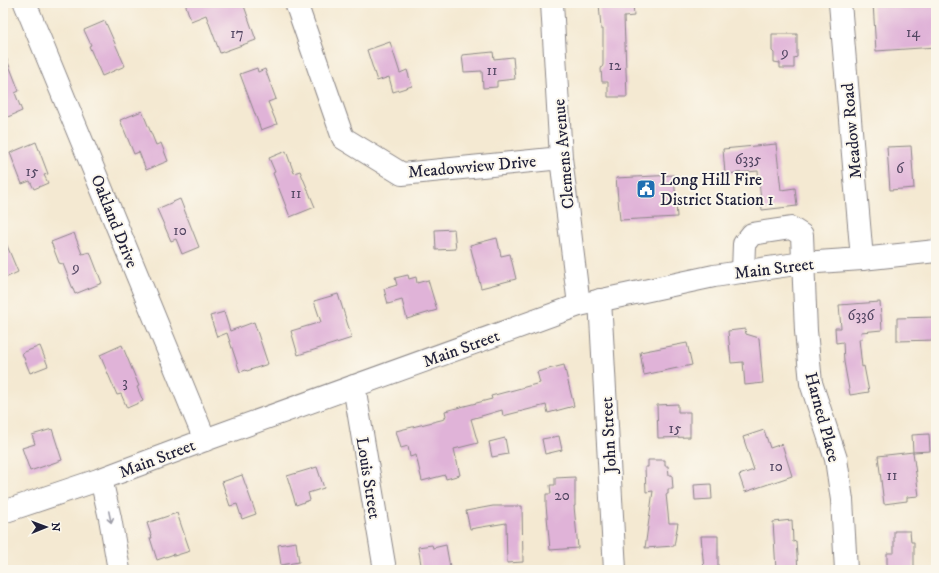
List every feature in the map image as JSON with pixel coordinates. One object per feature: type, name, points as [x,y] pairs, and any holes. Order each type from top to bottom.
[{"type":"street","name":"Oakland Drive","points":[[25,3],[205,440]]},
{"type":"street","name":"Meadowview Drive","points":[[296,3],[343,138],[402,174],[562,158]]},
{"type":"street","name":"Clemens Avenue","points":[[552,3],[562,158],[579,305]]},
{"type":"street","name":"Meadow Road","points":[[840,3],[862,259]]},
{"type":"street","name":"Harned Place","points":[[743,272],[744,244],[752,234],[791,228],[802,235],[806,331],[812,383],[836,459],[842,500],[846,570]]},
{"type":"street","name":"Main Street","points":[[4,510],[101,479],[579,305],[714,276],[803,263],[862,259],[936,251]]},
{"type":"street","name":"John Street","points":[[600,300],[615,570]]},
{"type":"street","name":"Louis Street","points":[[354,386],[385,570]]},
{"type":"street","points":[[101,479],[110,518],[119,570]]},
{"type":"building","points":[[185,3],[243,3],[256,40],[220,53],[206,15],[191,21]]},
{"type":"building","points":[[599,3],[633,3],[634,16],[624,17],[627,97],[608,97],[608,82],[602,82],[601,69],[603,65],[603,29],[601,29]]},
{"type":"building","points":[[873,3],[936,3],[936,47],[876,51]]},
{"type":"building","points":[[105,21],[125,66],[102,76],[84,30]]},
{"type":"building","points":[[772,34],[797,34],[797,57],[794,58],[794,68],[780,68],[780,63],[774,62],[774,53],[772,51]]},
{"type":"building","points":[[390,42],[400,73],[407,70],[412,86],[393,92],[389,77],[377,81],[367,50]]},
{"type":"building","points":[[4,52],[19,91],[15,93],[22,111],[3,119],[3,53]]},
{"type":"building","points":[[493,52],[494,59],[513,57],[515,79],[497,81],[497,87],[483,88],[482,71],[464,72],[462,55]]},
{"type":"building","points":[[257,68],[258,72],[265,69],[276,99],[268,102],[277,124],[261,130],[240,74]]},
{"type":"building","points":[[142,111],[156,145],[161,143],[168,161],[146,170],[139,152],[134,154],[120,120]]},
{"type":"building","points":[[36,142],[48,174],[44,175],[48,183],[34,189],[30,181],[22,184],[10,153]]},
{"type":"building","points":[[776,144],[781,190],[795,188],[797,206],[762,210],[758,171],[725,174],[723,149]]},
{"type":"building","points":[[911,146],[914,188],[890,190],[887,147]]},
{"type":"building","points":[[286,151],[294,173],[300,171],[315,207],[290,217],[273,173],[275,172],[269,158]]},
{"type":"building","name":"Long Hill Fire District Station 1","points":[[674,175],[677,217],[620,220],[616,178]]},
{"type":"building","points":[[180,199],[199,247],[182,254],[176,239],[171,241],[157,209]]},
{"type":"building","points":[[454,229],[456,249],[436,250],[435,230]]},
{"type":"building","points":[[74,233],[82,254],[90,252],[102,283],[75,294],[63,264],[59,263],[51,242]]},
{"type":"building","points":[[3,236],[18,272],[3,279]]},
{"type":"building","points":[[497,238],[501,256],[510,254],[516,279],[481,288],[470,245]]},
{"type":"building","points":[[408,275],[409,279],[416,277],[417,283],[428,280],[437,310],[407,319],[402,300],[388,304],[384,289],[397,285],[395,278]]},
{"type":"building","points":[[338,294],[352,338],[298,355],[291,331],[321,322],[314,301]]},
{"type":"building","points":[[880,302],[882,330],[861,332],[862,339],[859,339],[862,367],[864,366],[869,392],[850,395],[844,362],[843,342],[836,343],[835,328],[841,328],[839,305]]},
{"type":"building","points":[[224,312],[230,331],[254,322],[268,364],[240,372],[227,333],[217,337],[210,316]]},
{"type":"building","points":[[936,317],[936,340],[897,341],[897,318]]},
{"type":"building","points":[[745,329],[746,334],[759,338],[763,383],[745,385],[743,362],[731,363],[728,331]]},
{"type":"building","points":[[687,343],[692,365],[644,375],[640,352]]},
{"type":"building","points":[[122,345],[139,386],[137,387],[143,401],[127,408],[121,394],[117,395],[100,355]]},
{"type":"building","points":[[40,346],[48,366],[30,373],[22,353]]},
{"type":"building","points":[[564,365],[574,406],[548,413],[546,405],[503,416],[502,410],[471,419],[478,443],[454,449],[460,475],[446,479],[445,475],[422,481],[416,455],[410,457],[408,446],[401,448],[396,431],[445,419],[445,411],[492,399],[491,396],[540,383],[537,372]]},
{"type":"building","points":[[678,404],[678,412],[690,412],[690,437],[658,438],[657,405]]},
{"type":"building","points":[[52,429],[62,460],[30,471],[22,448],[35,444],[32,435]]},
{"type":"building","points":[[764,430],[770,448],[782,444],[792,476],[745,492],[739,475],[754,470],[743,437]]},
{"type":"building","points":[[929,434],[930,451],[913,452],[912,435]]},
{"type":"building","points":[[559,436],[562,450],[545,454],[542,439]]},
{"type":"building","points":[[505,438],[508,454],[492,457],[489,442]]},
{"type":"building","points":[[913,452],[919,496],[907,497],[907,501],[884,504],[878,456]]},
{"type":"building","points":[[648,460],[665,460],[665,466],[668,466],[669,475],[672,475],[673,489],[668,489],[668,494],[666,494],[669,523],[678,523],[674,546],[645,548],[653,491],[646,492],[645,467],[648,467]]},
{"type":"building","points":[[317,467],[324,488],[308,493],[310,500],[296,505],[287,476]]},
{"type":"building","points":[[242,475],[256,514],[242,519],[237,504],[230,506],[222,482]]},
{"type":"building","points":[[575,477],[574,506],[578,548],[550,550],[546,494],[551,494],[550,485],[555,485],[555,478]]},
{"type":"building","points":[[711,484],[712,499],[695,500],[694,485]]},
{"type":"building","points":[[493,506],[522,506],[523,562],[507,563],[506,523],[470,529],[466,511]]},
{"type":"building","points":[[177,513],[190,551],[174,556],[174,554],[157,560],[147,523]]},
{"type":"building","points":[[792,520],[793,542],[796,541],[798,570],[776,570],[773,522]]},
{"type":"building","points":[[894,531],[910,531],[911,542],[914,542],[914,570],[894,570],[894,567],[887,568],[887,553],[894,553]]},
{"type":"building","points":[[701,536],[718,536],[718,570],[704,570]]},
{"type":"building","points":[[296,542],[299,562],[281,565],[278,545]]},
{"type":"building","points":[[432,545],[433,548],[446,545],[450,567],[434,570],[422,570],[418,547]]},
{"type":"place","name":"Long Hill Fire District Station 1","points":[[646,189]]}]
